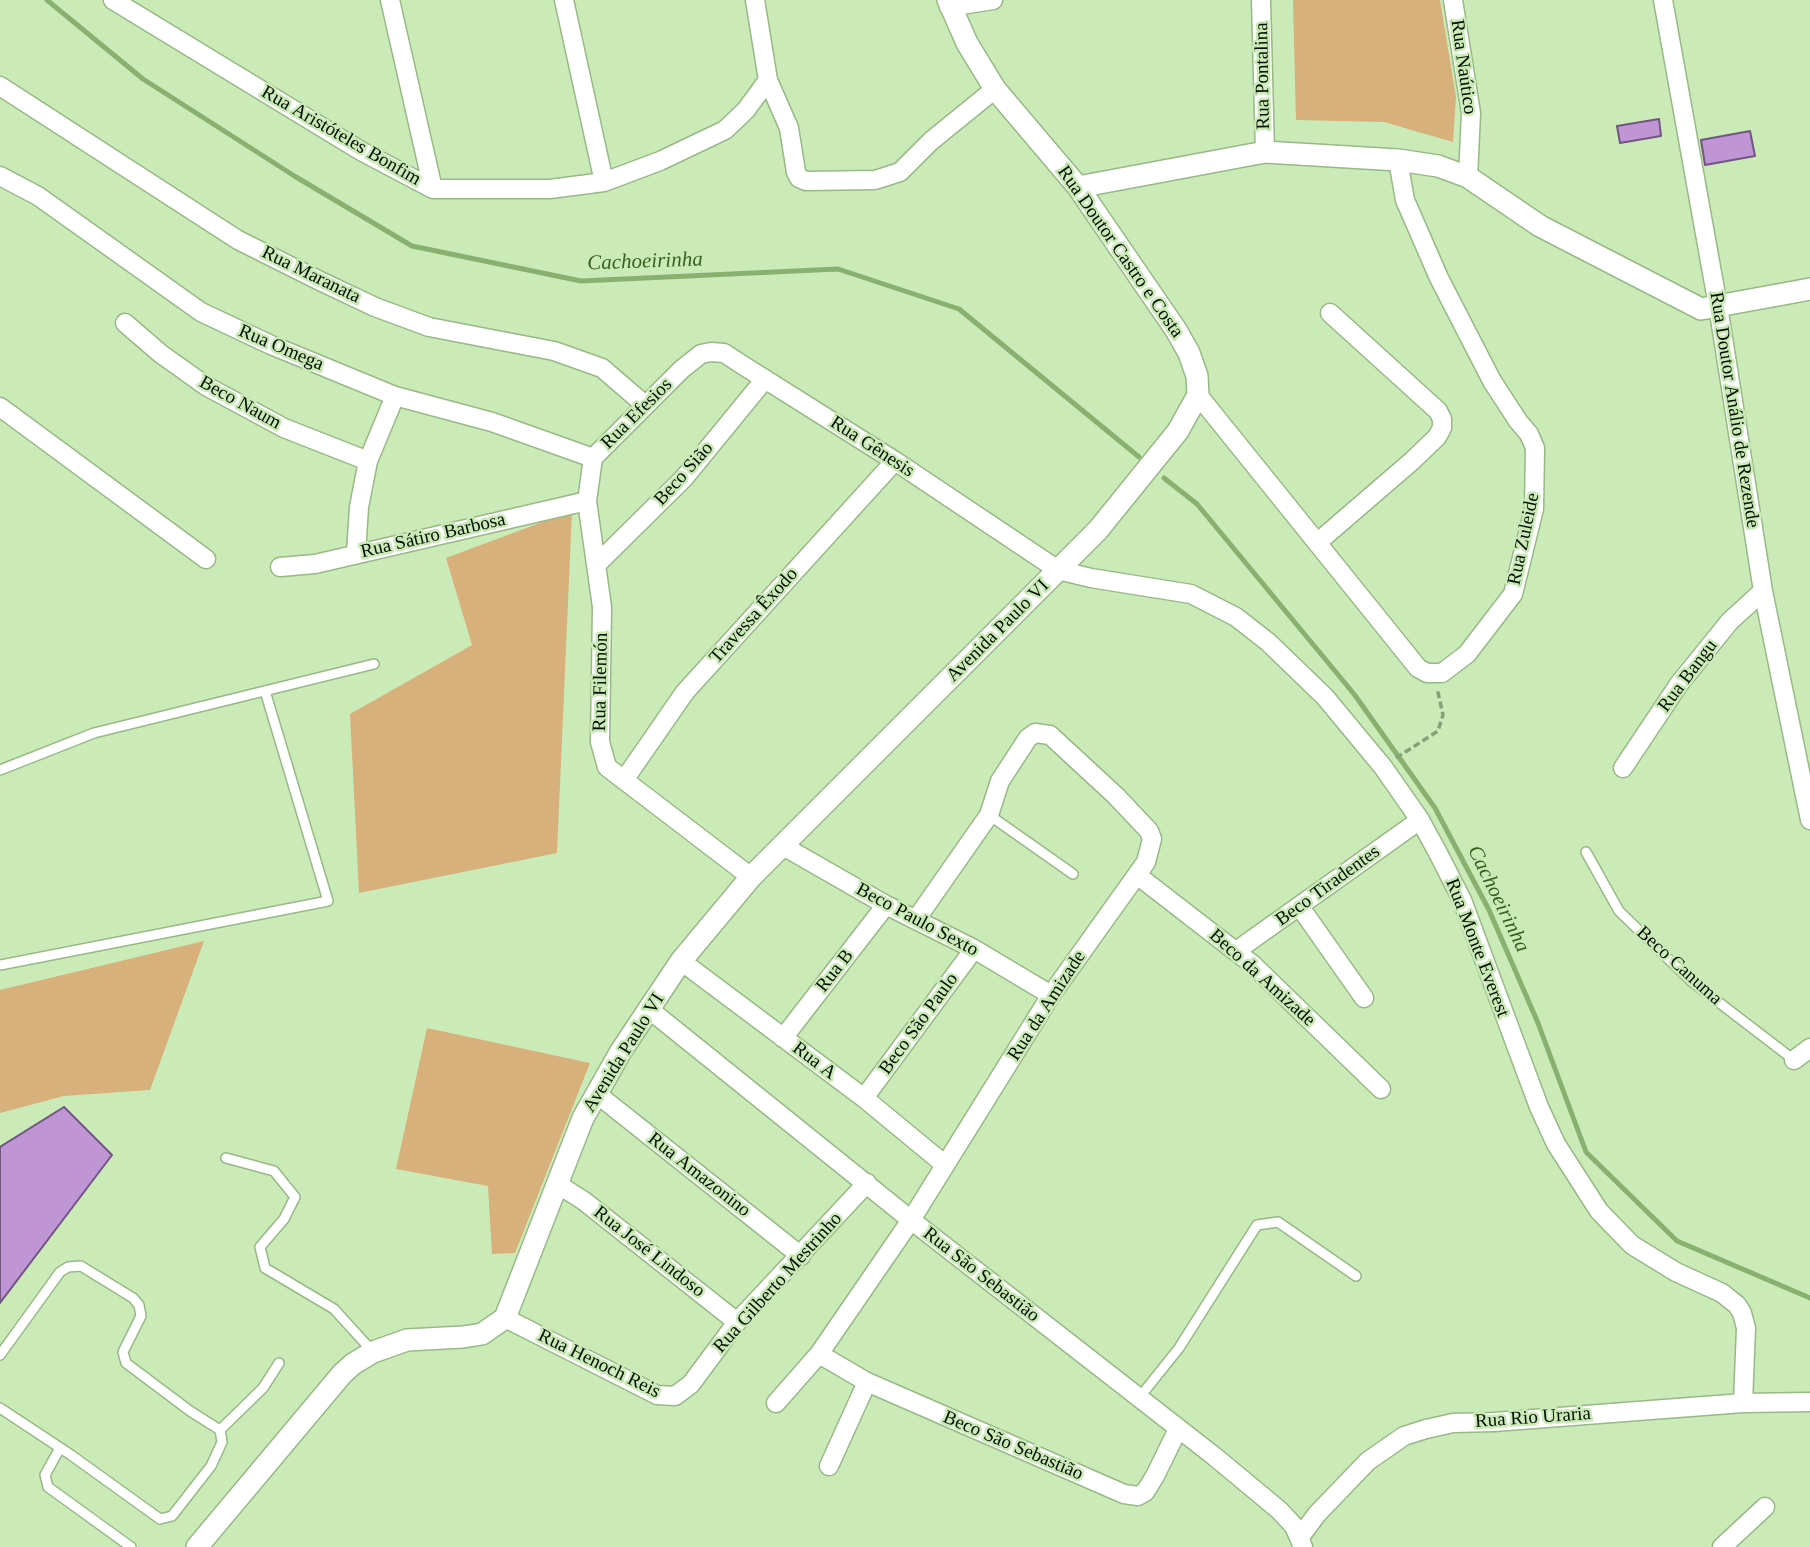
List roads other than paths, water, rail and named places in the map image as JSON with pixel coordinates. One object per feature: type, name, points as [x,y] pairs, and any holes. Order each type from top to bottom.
[{"type":"street","name":"Rua Aristóteles Bonfim","points":[[113,0],[362,151],[433,189],[550,189],[604,182],[660,162],[724,130],[746,110],[768,80]]},
{"type":"street","points":[[390,0],[433,189]]},
{"type":"street","points":[[564,0],[604,182]]},
{"type":"street","points":[[755,0],[768,80],[789,128],[794,166],[799,178],[806,181],[875,180],[900,172],[932,141],[995,89]]},
{"type":"street","points":[[948,4],[993,0]]},
{"type":"street","name":"Rua Pontalina","points":[[1261,0],[1265,152]]},
{"type":"street","name":"Rua Naútico","points":[[1453,0],[1471,113],[1468,177]]},
{"type":"street","name":"Rua Doutor Análio de Rezende","points":[[1663,0],[1718,306],[1763,591],[1810,820]]},
{"type":"street","name":"Rua Doutor Castro e Costa","points":[[948,4],[967,43],[995,89],[1079,187],[1176,330],[1189,352],[1197,376],[1198,395]]},
{"type":"street","name":"Rua Maranata","points":[[0,86],[238,240],[320,281],[375,307],[429,327],[554,351],[602,368],[645,405]]},
{"type":"street","points":[[1079,187],[1265,152],[1398,160],[1438,166],[1468,177],[1552,232],[1701,309],[1810,289]]},
{"type":"street","name":"Rua Zuleide","points":[[1318,542],[1418,668],[1433,674],[1442,673],[1467,654],[1513,594],[1534,509],[1535,448],[1529,434],[1492,381],[1416,227],[1405,200],[1398,160]]},
{"type":"street","name":"Rua Omega","points":[[0,176],[38,196],[201,312],[271,345],[395,396],[492,422],[593,458]]},
{"type":"street","points":[[1058,570],[1098,530],[1178,430],[1198,395],[1318,542],[1412,461],[1437,437],[1442,428],[1438,411],[1330,313]]},
{"type":"street","name":"Beco Naum","points":[[125,323],[161,354],[206,386],[284,428],[368,461]]},
{"type":"street","name":"Rua Gênesis","points":[[682,369],[701,354],[724,353],[895,461],[1058,570]]},
{"type":"street","name":"Rua Efesios","points":[[587,501],[593,458],[682,369]]},
{"type":"street","name":"Beco Sião","points":[[597,564],[684,478],[765,379]]},
{"type":"street","points":[[356,553],[359,507],[368,461],[395,396]]},
{"type":"street","points":[[0,407],[206,559]]},
{"type":"street","name":"Travessa Êxodo","points":[[624,780],[685,692],[895,461]]},
{"type":"street","name":"Rua Filemón","points":[[587,501],[602,607],[600,742],[607,767],[751,877]]},
{"type":"street","name":"Rua Sátiro Barbosa","points":[[280,567],[315,564],[587,501]]},
{"type":"street","name":"Rua Monte Everest","points":[[1058,570],[1191,594],[1236,617],[1268,642],[1325,697],[1383,768],[1420,820],[1462,900],[1512,1040],[1556,1144],[1599,1211],[1632,1245],[1676,1272],[1722,1293],[1737,1304],[1746,1328],[1742,1403]]},
{"type":"street","name":"Avenida Paulo VI","points":[[505,1318],[583,1118],[621,1051],[681,961],[751,877],[1058,570]]},
{"type":"street","name":"Rua Bangu","points":[[1623,768],[1679,684],[1730,621],[1763,591]]},
{"type":"street","name":"Rua da Amizade","points":[[911,1220],[1051,995],[1146,862],[1152,839],[1149,831],[1116,796],[1050,735],[1039,733],[1028,738],[1000,781],[989,815]]},
{"type":"street","points":[[917,918],[989,815]]},
{"type":"street","name":"Beco Tiradentes","points":[[1236,951],[1420,820]]},
{"type":"street","name":"Beco Paulo Sexto","points":[[783,846],[886,905],[917,918],[974,949],[1051,995]]},
{"type":"street","name":"Beco da Amizade","points":[[1137,875],[1236,951],[1381,1089]]},
{"type":"street","name":"Rua B","points":[[783,1038],[886,905]]},
{"type":"street","points":[[1300,907],[1364,998]]},
{"type":"street","name":"Beco São Paulo","points":[[864,1098],[974,949]]},
{"type":"street","name":"Rua A","points":[[681,961],[864,1098],[944,1164]]},
{"type":"street","name":"Rua São Sebastião","points":[[650,1010],[911,1220],[1214,1456],[1279,1510],[1294,1526],[1301,1542]]},
{"type":"street","points":[[1794,1060],[1810,1048]]},
{"type":"street","name":"Rua Amazonino","points":[[597,1094],[801,1256]]},
{"type":"street","name":"Rua Gilberto Mestrinho","points":[[691,1384],[737,1322],[867,1183]]},
{"type":"street","name":"Rua José Lindoso","points":[[559,1185],[584,1201],[737,1322]]},
{"type":"street","points":[[776,1403],[818,1354],[911,1220]]},
{"type":"street","points":[[197,1547],[342,1374],[373,1352],[407,1340],[463,1338],[482,1334],[505,1318]]},
{"type":"street","name":"Rua Henoch Reis","points":[[505,1318],[657,1395],[675,1396],[691,1384]]},
{"type":"street","name":"Beco São Sebastião","points":[[818,1354],[867,1382],[1132,1496],[1145,1492],[1156,1476],[1178,1429]]},
{"type":"street","points":[[829,1466],[867,1382]]},
{"type":"street","name":"Rua Rio Uraria","points":[[1301,1542],[1317,1514],[1368,1461],[1404,1436],[1426,1429],[1453,1423],[1742,1403],[1810,1402]]},
{"type":"street","points":[[1722,1547],[1765,1507]]},
{"type":"lane","points":[[0,770],[94,733],[374,664]]},
{"type":"lane","points":[[0,965],[328,901],[265,691]]},
{"type":"lane","points":[[989,815],[1073,874]]},
{"type":"lane","name":"Beco Canuma","points":[[1586,852],[1619,911],[1691,981],[1794,1060]]},
{"type":"lane","points":[[226,1158],[274,1171],[295,1197],[284,1219],[260,1247],[265,1268],[334,1309],[373,1352]]},
{"type":"lane","points":[[1139,1398],[1179,1348],[1257,1224],[1278,1222],[1356,1276]]},
{"type":"lane","points":[[0,1355],[60,1272],[68,1267],[81,1266],[133,1298],[139,1305],[141,1316],[123,1352],[126,1363],[133,1371],[220,1430]]},
{"type":"lane","points":[[0,1408],[154,1517],[164,1520],[172,1516],[211,1466],[221,1448],[220,1430],[263,1388],[279,1363]]},
{"type":"lane","points":[[60,1448],[45,1475],[48,1487],[131,1547]]},
{"type":"waterway","name":"Cachoeirinha","points":[[47,0],[143,79],[296,177],[412,246],[581,281],[838,269],[959,309],[1139,457]]},
{"type":"waterway","name":"Cachoeirinha","points":[[1164,478],[1197,504],[1354,694],[1435,808],[1489,910],[1538,1023],[1586,1152],[1677,1241],[1810,1298]]}]
